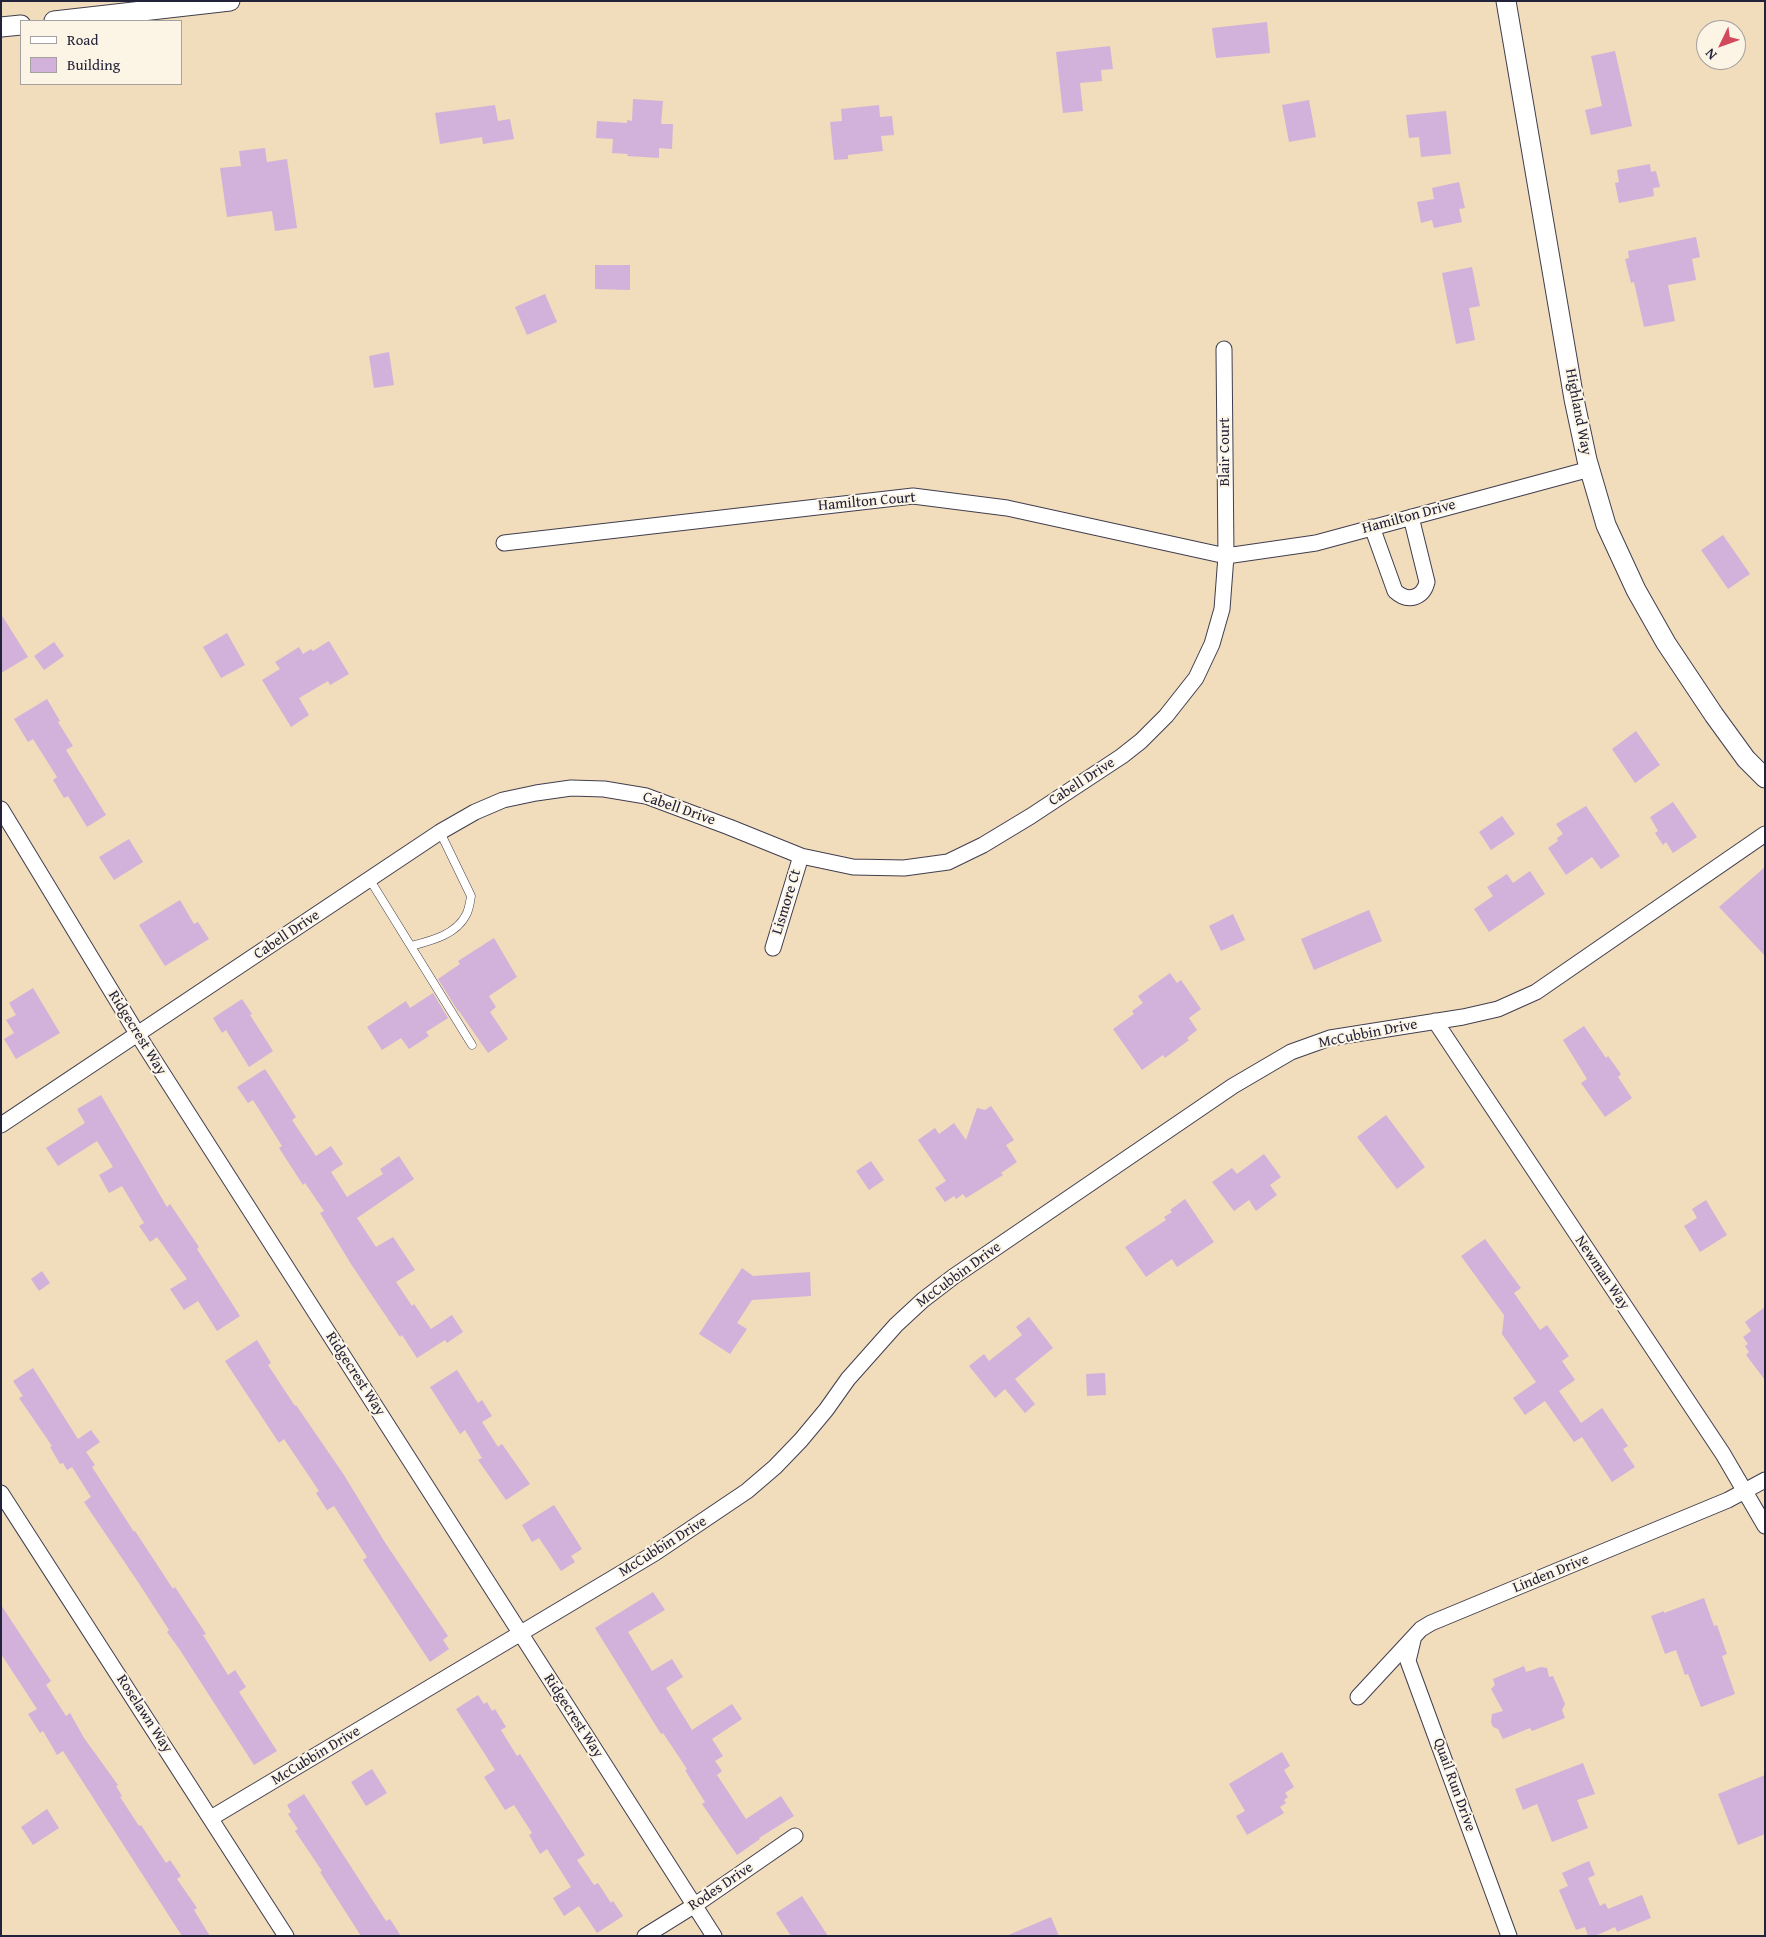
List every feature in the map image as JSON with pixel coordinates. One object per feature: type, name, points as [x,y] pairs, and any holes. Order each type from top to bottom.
[{"type":"street","points":[[61,20],[167,4],[230,1]]},
{"type":"street","name":"Highland Way","points":[[1506,1],[1574,399],[1590,469],[1606,525],[1636,590],[1662,635],[1714,715],[1746,759],[1765,778]]},
{"type":"street","points":[[1,27],[20,25]]},
{"type":"street","name":"Blair Court","points":[[1224,348],[1226,556]]},
{"type":"street","name":"Hamilton Drive","points":[[1226,556],[1316,543],[1590,469]]},
{"type":"street","name":"Hamilton Court","points":[[504,543],[913,496],[1006,508],[1226,556]]},
{"type":"street","points":[[1372,528],[1395,592],[1405,598],[1416,597],[1426,588],[1427,582],[1411,517]]},
{"type":"street","name":"Cabell Drive","points":[[1,1125],[440,832],[476,812],[503,800],[571,788],[604,789],[646,796],[801,856],[853,867],[904,868],[948,862],[984,845],[1122,756],[1166,716],[1196,678],[1212,644],[1222,609],[1226,556]]},
{"type":"street","name":"Ridgecrest Way","points":[[1,809],[138,1035],[714,1936]]},
{"type":"street","name":"McCubbin Drive","points":[[211,1818],[686,1534],[747,1491],[801,1440],[870,1352],[923,1300],[952,1277],[1233,1086],[1291,1052],[1316,1043],[1347,1035],[1463,1017],[1498,1009],[1536,992],[1765,834]]},
{"type":"street","name":"Lismore Ct","points":[[773,948],[801,856]]},
{"type":"street","name":"Newman Way","points":[[1435,1021],[1723,1454],[1765,1526]]},
{"type":"street","name":"Linden Drive","points":[[1358,1696],[1421,1629],[1431,1623],[1728,1500],[1765,1480]]},
{"type":"street","name":"Roselawn Way","points":[[1,1493],[286,1936]]},
{"type":"street","name":"Quail Run Drive","points":[[1416,1635],[1409,1651],[1408,1661],[1509,1936]]},
{"type":"street","name":"Rodes Drive","points":[[645,1936],[695,1905],[795,1836]]},
{"type":"lane","points":[[411,946],[434,940],[456,927],[466,915],[471,896],[440,832]]},
{"type":"lane","points":[[370,880],[472,1045]]},
{"type":"building","points":[[1267,22],[1270,53],[1216,58],[1212,28]]},
{"type":"building","points":[[1110,46],[1113,69],[1101,70],[1102,81],[1080,83],[1083,111],[1063,113],[1056,52]]},
{"type":"building","points":[[1615,51],[1632,126],[1591,135],[1585,110],[1602,106],[1591,56]]},
{"type":"building","points":[[633,99],[663,101],[661,124],[673,124],[672,149],[659,148],[659,158],[612,153],[613,139],[596,138],[597,121],[627,123],[627,120],[632,121]]},
{"type":"building","points":[[1309,100],[1316,137],[1289,142],[1282,105]]},
{"type":"building","points":[[495,105],[498,121],[510,119],[514,139],[483,144],[482,137],[440,144],[435,113]]},
{"type":"building","points":[[879,105],[880,117],[892,116],[894,135],[881,136],[883,151],[848,155],[848,159],[834,160],[830,122],[842,121],[841,109]]},
{"type":"building","points":[[1446,111],[1451,154],[1421,157],[1419,137],[1409,138],[1406,115]]},
{"type":"building","points":[[265,148],[267,162],[287,159],[297,228],[275,231],[272,211],[227,217],[220,168],[241,166],[239,151]]},
{"type":"building","points":[[1650,164],[1651,172],[1656,171],[1660,187],[1653,188],[1654,196],[1619,203],[1615,183],[1619,182],[1617,170]]},
{"type":"building","points":[[1459,182],[1465,208],[1459,209],[1462,222],[1434,228],[1432,220],[1421,223],[1417,202],[1434,199],[1432,188]]},
{"type":"building","points":[[1696,237],[1700,257],[1692,259],[1696,280],[1668,285],[1675,321],[1644,327],[1634,282],[1631,283],[1625,259],[1629,258],[1628,251]]},
{"type":"building","points":[[595,265],[630,265],[630,290],[595,289]]},
{"type":"building","points":[[1472,267],[1480,306],[1469,308],[1475,340],[1456,344],[1442,273]]},
{"type":"building","points":[[545,294],[557,322],[527,335],[515,307]]},
{"type":"building","points":[[389,352],[394,385],[374,388],[369,356]]},
{"type":"building","points":[[1723,535],[1750,574],[1728,589],[1701,550]]},
{"type":"building","points":[[1,614],[28,657],[1,673]]},
{"type":"building","points":[[227,633],[245,665],[221,678],[203,647]]},
{"type":"building","points":[[329,641],[349,674],[330,685],[328,681],[299,698],[309,715],[291,727],[262,680],[280,669],[275,662],[299,647],[303,654],[311,649],[313,651]]},
{"type":"building","points":[[54,642],[64,656],[44,670],[34,656]]},
{"type":"building","points":[[47,699],[60,721],[58,722],[73,746],[66,750],[106,815],[87,827],[68,796],[64,798],[53,780],[57,777],[33,739],[28,742],[14,719]]},
{"type":"building","points":[[1636,731],[1660,765],[1635,783],[1612,749]]},
{"type":"building","points":[[1673,802],[1697,837],[1673,853],[1666,842],[1663,845],[1655,833],[1658,831],[1650,817]]},
{"type":"building","points":[[1586,806],[1620,856],[1601,869],[1592,857],[1566,875],[1548,848],[1558,841],[1557,838],[1563,834],[1556,824]]},
{"type":"building","points":[[1502,816],[1515,834],[1491,850],[1479,832]]},
{"type":"building","points":[[129,839],[143,862],[114,880],[99,857]]},
{"type":"building","points":[[1765,867],[1765,956],[1719,907]]},
{"type":"building","points":[[1530,871],[1545,894],[1489,932],[1474,909],[1493,896],[1487,887],[1507,874],[1513,883]]},
{"type":"building","points":[[180,900],[194,924],[198,922],[209,939],[165,966],[139,925]]},
{"type":"building","points":[[1369,910],[1382,941],[1314,970],[1301,939]]},
{"type":"building","points":[[1233,914],[1245,940],[1221,951],[1209,926]]},
{"type":"building","points":[[494,938],[517,977],[489,996],[496,1007],[490,1012],[508,1039],[488,1053],[438,979],[460,964],[458,961]]},
{"type":"building","points":[[1170,973],[1177,983],[1181,980],[1201,1009],[1189,1018],[1197,1030],[1187,1038],[1189,1040],[1165,1058],[1163,1055],[1142,1070],[1113,1029],[1134,1014],[1132,1011],[1143,1003],[1138,996]]},
{"type":"building","points":[[33,988],[60,1033],[16,1059],[4,1039],[14,1033],[6,1020],[16,1015],[9,1003]]},
{"type":"building","points":[[433,993],[448,1018],[426,1032],[429,1036],[409,1049],[401,1038],[382,1050],[367,1027],[406,1001],[410,1008]]},
{"type":"building","points":[[242,999],[273,1051],[249,1067],[226,1030],[222,1033],[213,1018]]},
{"type":"building","points":[[1584,1026],[1606,1058],[1608,1056],[1621,1074],[1618,1077],[1632,1098],[1605,1117],[1581,1083],[1587,1079],[1563,1040]]},
{"type":"building","points":[[265,1069],[296,1117],[292,1120],[316,1156],[331,1146],[343,1164],[331,1172],[347,1197],[383,1174],[380,1169],[399,1156],[414,1179],[357,1218],[376,1247],[393,1237],[415,1270],[396,1282],[412,1306],[414,1304],[431,1329],[452,1315],[463,1332],[447,1343],[445,1340],[417,1358],[402,1335],[400,1337],[351,1264],[320,1213],[324,1211],[305,1183],[303,1185],[279,1148],[282,1146],[253,1100],[248,1103],[237,1087]]},
{"type":"building","points":[[101,1095],[167,1207],[170,1204],[199,1247],[197,1249],[240,1316],[217,1331],[198,1301],[184,1310],[170,1289],[187,1279],[157,1237],[150,1242],[139,1226],[144,1223],[122,1186],[109,1193],[99,1175],[113,1167],[97,1141],[58,1166],[46,1148],[85,1123],[77,1109]]},
{"type":"building","points":[[991,1106],[1014,1140],[1006,1145],[1017,1162],[1001,1173],[1003,1175],[966,1198],[963,1194],[956,1199],[954,1196],[945,1202],[935,1188],[946,1181],[918,1140],[935,1128],[939,1134],[954,1123],[966,1140],[977,1108],[985,1110]]},
{"type":"building","points":[[1386,1115],[1425,1167],[1397,1189],[1357,1137]]},
{"type":"building","points":[[1264,1154],[1281,1177],[1270,1185],[1277,1195],[1256,1211],[1249,1200],[1234,1211],[1212,1182],[1232,1168],[1237,1174]]},
{"type":"building","points":[[871,1161],[884,1180],[869,1190],[856,1171]]},
{"type":"building","points":[[1185,1199],[1214,1242],[1177,1267],[1172,1259],[1146,1277],[1125,1247],[1166,1220],[1164,1217],[1172,1212],[1170,1210]]},
{"type":"building","points":[[1706,1200],[1727,1235],[1700,1252],[1684,1226],[1697,1218],[1692,1209]]},
{"type":"building","points":[[1485,1239],[1521,1288],[1514,1293],[1540,1330],[1547,1325],[1569,1356],[1562,1361],[1575,1380],[1559,1391],[1581,1423],[1602,1408],[1628,1446],[1623,1449],[1635,1467],[1612,1482],[1582,1437],[1574,1442],[1545,1401],[1525,1415],[1513,1398],[1536,1382],[1502,1334],[1504,1315],[1461,1256]]},
{"type":"building","points":[[742,1268],[753,1276],[810,1272],[811,1296],[752,1300],[737,1323],[747,1329],[730,1354],[699,1334]]},
{"type":"building","points":[[42,1271],[50,1283],[39,1291],[31,1279]]},
{"type":"building","points":[[1765,1307],[1765,1380],[1746,1355],[1749,1352],[1745,1346],[1748,1344],[1743,1337],[1751,1331],[1745,1322]]},
{"type":"building","points":[[1029,1317],[1053,1348],[1015,1379],[1035,1404],[1025,1413],[1005,1389],[995,1398],[969,1366],[984,1354],[989,1361],[1022,1335],[1016,1327]]},
{"type":"building","points":[[257,1340],[271,1363],[268,1365],[344,1475],[386,1544],[448,1636],[443,1640],[449,1649],[430,1662],[363,1560],[367,1557],[334,1506],[327,1510],[316,1493],[319,1491],[284,1439],[279,1443],[225,1361]]},
{"type":"building","points":[[33,1368],[78,1439],[91,1430],[100,1442],[86,1452],[95,1465],[92,1467],[134,1532],[173,1589],[175,1587],[206,1634],[203,1635],[228,1675],[235,1670],[246,1687],[239,1692],[277,1751],[254,1765],[167,1632],[169,1630],[138,1582],[84,1502],[91,1497],[72,1467],[67,1470],[63,1463],[60,1464],[50,1447],[52,1446],[19,1398],[23,1396],[13,1381]]},
{"type":"building","points":[[457,1370],[478,1403],[482,1400],[492,1416],[482,1422],[498,1447],[502,1444],[530,1484],[506,1500],[478,1460],[482,1458],[465,1430],[460,1434],[430,1387]]},
{"type":"building","points":[[1105,1373],[1106,1395],[1087,1396],[1086,1374]]},
{"type":"building","points":[[554,1505],[582,1549],[571,1556],[575,1562],[561,1571],[539,1538],[532,1542],[522,1525]]},
{"type":"building","points":[[653,1592],[665,1610],[628,1632],[652,1671],[672,1659],[683,1677],[666,1688],[692,1730],[732,1704],[742,1719],[712,1739],[723,1756],[715,1761],[722,1771],[717,1775],[746,1819],[781,1796],[794,1816],[759,1838],[737,1855],[702,1804],[705,1802],[685,1770],[687,1769],[663,1733],[661,1734],[595,1628]]},
{"type":"building","points":[[1704,1598],[1714,1626],[1717,1625],[1727,1654],[1722,1656],[1735,1694],[1701,1707],[1688,1674],[1685,1675],[1676,1650],[1665,1654],[1651,1616]]},
{"type":"building","points":[[1,1605],[51,1681],[46,1685],[66,1716],[70,1713],[84,1738],[118,1785],[116,1786],[122,1796],[120,1797],[139,1826],[141,1825],[166,1863],[170,1860],[181,1876],[177,1879],[197,1908],[194,1910],[210,1936],[182,1936],[63,1751],[57,1755],[43,1731],[40,1733],[28,1714],[37,1709],[1,1654]]},
{"type":"building","points":[[1524,1666],[1526,1672],[1541,1667],[1547,1668],[1549,1677],[1553,1676],[1565,1704],[1562,1710],[1565,1718],[1532,1731],[1530,1728],[1503,1739],[1498,1729],[1493,1727],[1491,1722],[1492,1714],[1503,1711],[1491,1689],[1495,1685],[1493,1679]]},
{"type":"building","points":[[478,1695],[484,1704],[487,1702],[492,1711],[495,1709],[506,1727],[501,1730],[517,1756],[520,1754],[585,1855],[577,1860],[594,1885],[598,1883],[611,1903],[613,1901],[623,1916],[597,1933],[579,1906],[564,1916],[553,1898],[571,1887],[547,1849],[540,1854],[529,1835],[532,1833],[514,1805],[505,1810],[484,1777],[495,1770],[456,1709]]},
{"type":"building","points":[[1282,1752],[1290,1766],[1284,1770],[1294,1787],[1285,1793],[1288,1797],[1284,1800],[1286,1803],[1280,1807],[1284,1813],[1247,1835],[1236,1816],[1245,1811],[1229,1784]]},
{"type":"building","points":[[1583,1763],[1595,1794],[1577,1800],[1588,1828],[1552,1842],[1537,1804],[1523,1810],[1515,1789]]},
{"type":"building","points":[[372,1769],[387,1793],[366,1806],[351,1782]]},
{"type":"building","points":[[1765,1775],[1765,1834],[1738,1845],[1718,1794]]},
{"type":"building","points":[[304,1794],[386,1921],[390,1919],[401,1936],[361,1936],[320,1872],[322,1871],[295,1831],[298,1829],[288,1814],[291,1812],[287,1805]]},
{"type":"building","points":[[47,1809],[59,1828],[33,1845],[21,1827]]},
{"type":"building","points":[[1589,1861],[1595,1875],[1588,1878],[1600,1906],[1605,1903],[1608,1909],[1642,1895],[1651,1918],[1617,1932],[1615,1927],[1595,1936],[1588,1936],[1585,1927],[1576,1930],[1559,1890],[1568,1886],[1562,1873]]},
{"type":"building","points":[[802,1896],[828,1936],[791,1936],[776,1913]]},
{"type":"building","points":[[1051,1917],[1059,1936],[1006,1936]]}]
